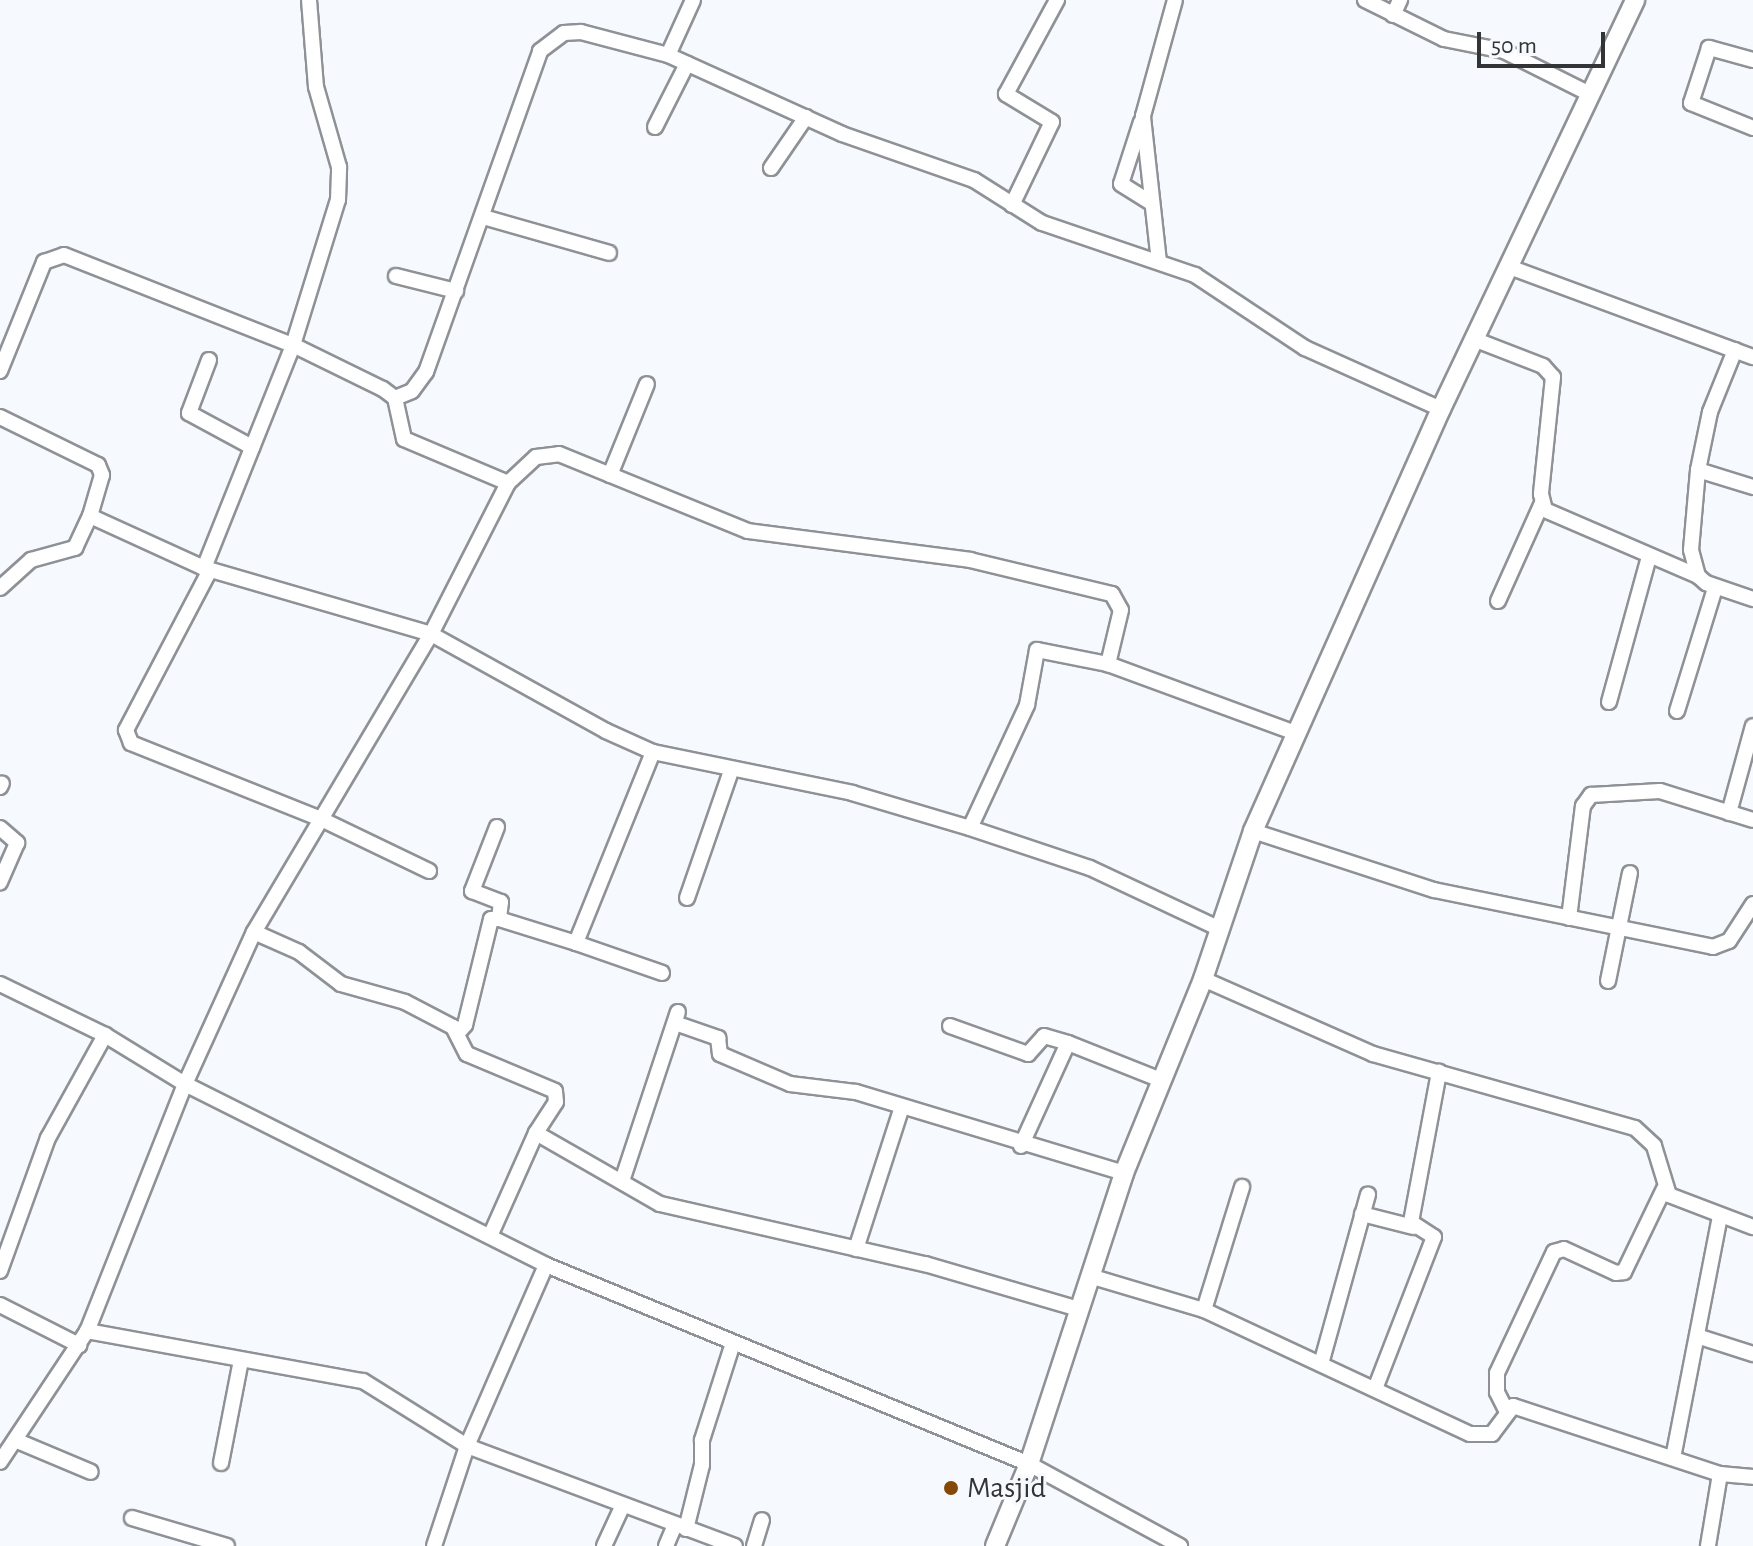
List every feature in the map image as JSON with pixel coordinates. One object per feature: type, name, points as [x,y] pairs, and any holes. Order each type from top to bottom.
[{"type":"street","points":[[309,0],[316,87],[340,184],[293,345],[207,569],[126,736],[131,743],[321,819],[429,871]]},
{"type":"street","points":[[668,55],[693,0]]},
{"type":"street","points":[[1012,205],[1052,122],[1006,94],[1057,0]]},
{"type":"street","points":[[1150,202],[1121,184],[1175,0]]},
{"type":"street","points":[[1365,0],[1444,39],[1504,51],[1590,94]]},
{"type":"street","points":[[1393,15],[1400,0]]},
{"type":"street","points":[[995,1546],[1029,1464],[1079,1309],[1093,1277],[1124,1173],[1203,979],[1253,831],[1441,409],[1512,268],[1635,0]]},
{"type":"street","points":[[395,398],[419,385],[483,217],[531,68],[552,40],[564,33],[596,33],[668,55],[806,117],[974,180],[1012,205],[1067,234],[1159,262],[1217,287],[1330,361],[1441,409]]},
{"type":"street","points":[[1753,60],[1709,48],[1691,103],[1753,128]]},
{"type":"street","points":[[655,127],[687,64]]},
{"type":"street","points":[[1143,116],[1150,202],[1160,240],[1159,262]]},
{"type":"street","points":[[771,168],[806,117]]},
{"type":"street","points":[[483,217],[609,253]]},
{"type":"street","points":[[0,371],[44,262],[58,254],[293,345],[395,398]]},
{"type":"street","points":[[1512,268],[1753,357]]},
{"type":"street","points":[[396,276],[456,291]]},
{"type":"street","points":[[1476,340],[1543,366],[1553,377],[1542,503],[1498,601]]},
{"type":"street","points":[[1698,576],[1691,550],[1698,470],[1710,412],[1735,350]]},
{"type":"street","points":[[209,360],[189,413],[252,447]]},
{"type":"street","points":[[610,475],[647,384]]},
{"type":"street","points":[[395,398],[404,439],[508,483]]},
{"type":"street","points":[[0,417],[98,465],[102,475],[90,516],[75,548],[31,560],[0,588]]},
{"type":"street","points":[[0,1462],[87,1331],[185,1084],[254,932],[431,634],[508,483],[543,454],[559,454],[748,531],[970,560],[1112,594],[1121,610],[1108,664]]},
{"type":"street","points":[[1698,470],[1753,487]]},
{"type":"street","points":[[1542,503],[1553,517],[1698,576],[1715,588],[1753,599]]},
{"type":"street","points":[[90,516],[207,569],[431,634],[606,731],[653,752],[731,771],[839,790],[970,828],[1090,868],[1220,929]]},
{"type":"street","points":[[1609,702],[1649,557]]},
{"type":"street","points":[[1677,711],[1715,588]]},
{"type":"street","points":[[970,828],[1027,705],[1037,650],[1108,664],[1296,733]]},
{"type":"street","points":[[1729,813],[1753,726]]},
{"type":"street","points":[[576,943],[653,752]]},
{"type":"street","points":[[687,898],[731,771]]},
{"type":"street","points":[[1569,918],[1583,806],[1591,795],[1660,791],[1753,820]]},
{"type":"street","points":[[497,827],[472,891],[501,902],[499,919]]},
{"type":"street","points":[[0,828],[17,845],[0,882]]},
{"type":"street","points":[[1253,831],[1389,878],[1619,929],[1720,947],[1753,904]]},
{"type":"street","points":[[1608,981],[1630,873]]},
{"type":"street","points":[[458,1033],[465,1025],[491,919],[576,943],[662,973]]},
{"type":"street","points":[[254,932],[299,952],[341,984],[405,1002],[458,1033],[467,1054],[555,1091],[556,1102],[536,1133],[491,1234]]},
{"type":"street","points":[[1203,979],[1339,1041],[1635,1128],[1654,1146],[1664,1189],[1677,1201],[1753,1227]]},
{"type":"street","points":[[0,984],[105,1035],[185,1084],[491,1234],[546,1265],[732,1346],[1029,1464],[1180,1546]]},
{"type":"street","points":[[622,1181],[644,1126],[643,1108],[676,1018],[718,1038],[720,1054],[780,1080],[856,1092],[1021,1146],[1124,1173]]},
{"type":"street","points":[[950,1026],[1028,1054],[1044,1036],[1161,1080]]},
{"type":"street","points":[[0,1271],[48,1138],[105,1035]]},
{"type":"street","points":[[1021,1146],[1068,1043]]},
{"type":"street","points":[[1413,1227],[1439,1072]]},
{"type":"street","points":[[856,1249],[902,1107]]},
{"type":"street","points":[[536,1133],[677,1211],[856,1249],[1079,1309]]},
{"type":"street","points":[[1204,1310],[1242,1187]]},
{"type":"street","points":[[1506,1410],[1497,1392],[1497,1373],[1554,1252],[1564,1249],[1624,1272],[1664,1189]]},
{"type":"street","points":[[1321,1364],[1368,1194]]},
{"type":"street","points":[[1362,1214],[1433,1234],[1434,1241],[1375,1389]]},
{"type":"street","points":[[1673,1458],[1700,1337],[1720,1217]]},
{"type":"street","points":[[434,1546],[467,1446],[546,1265]]},
{"type":"street","points":[[1093,1277],[1204,1310],[1478,1435],[1496,1431],[1506,1410],[1518,1406],[1720,1474],[1753,1477]]},
{"type":"street","points":[[0,1305],[79,1345]]},
{"type":"street","points":[[87,1331],[363,1381],[467,1446],[622,1507],[735,1546]]},
{"type":"street","points":[[1700,1337],[1753,1354]]},
{"type":"street","points":[[666,1546],[680,1527],[702,1465],[702,1442],[732,1346]]},
{"type":"street","points":[[221,1463],[241,1360]]},
{"type":"street","points":[[15,1440],[91,1472]]},
{"type":"street","points":[[1708,1546],[1720,1474]]},
{"type":"street","points":[[604,1546],[622,1507]]},
{"type":"street","points":[[132,1518],[227,1546]]},
{"type":"street","points":[[754,1546],[762,1520]]},
{"type":"place","name":"Masjid","points":[[951,1488]]}]
